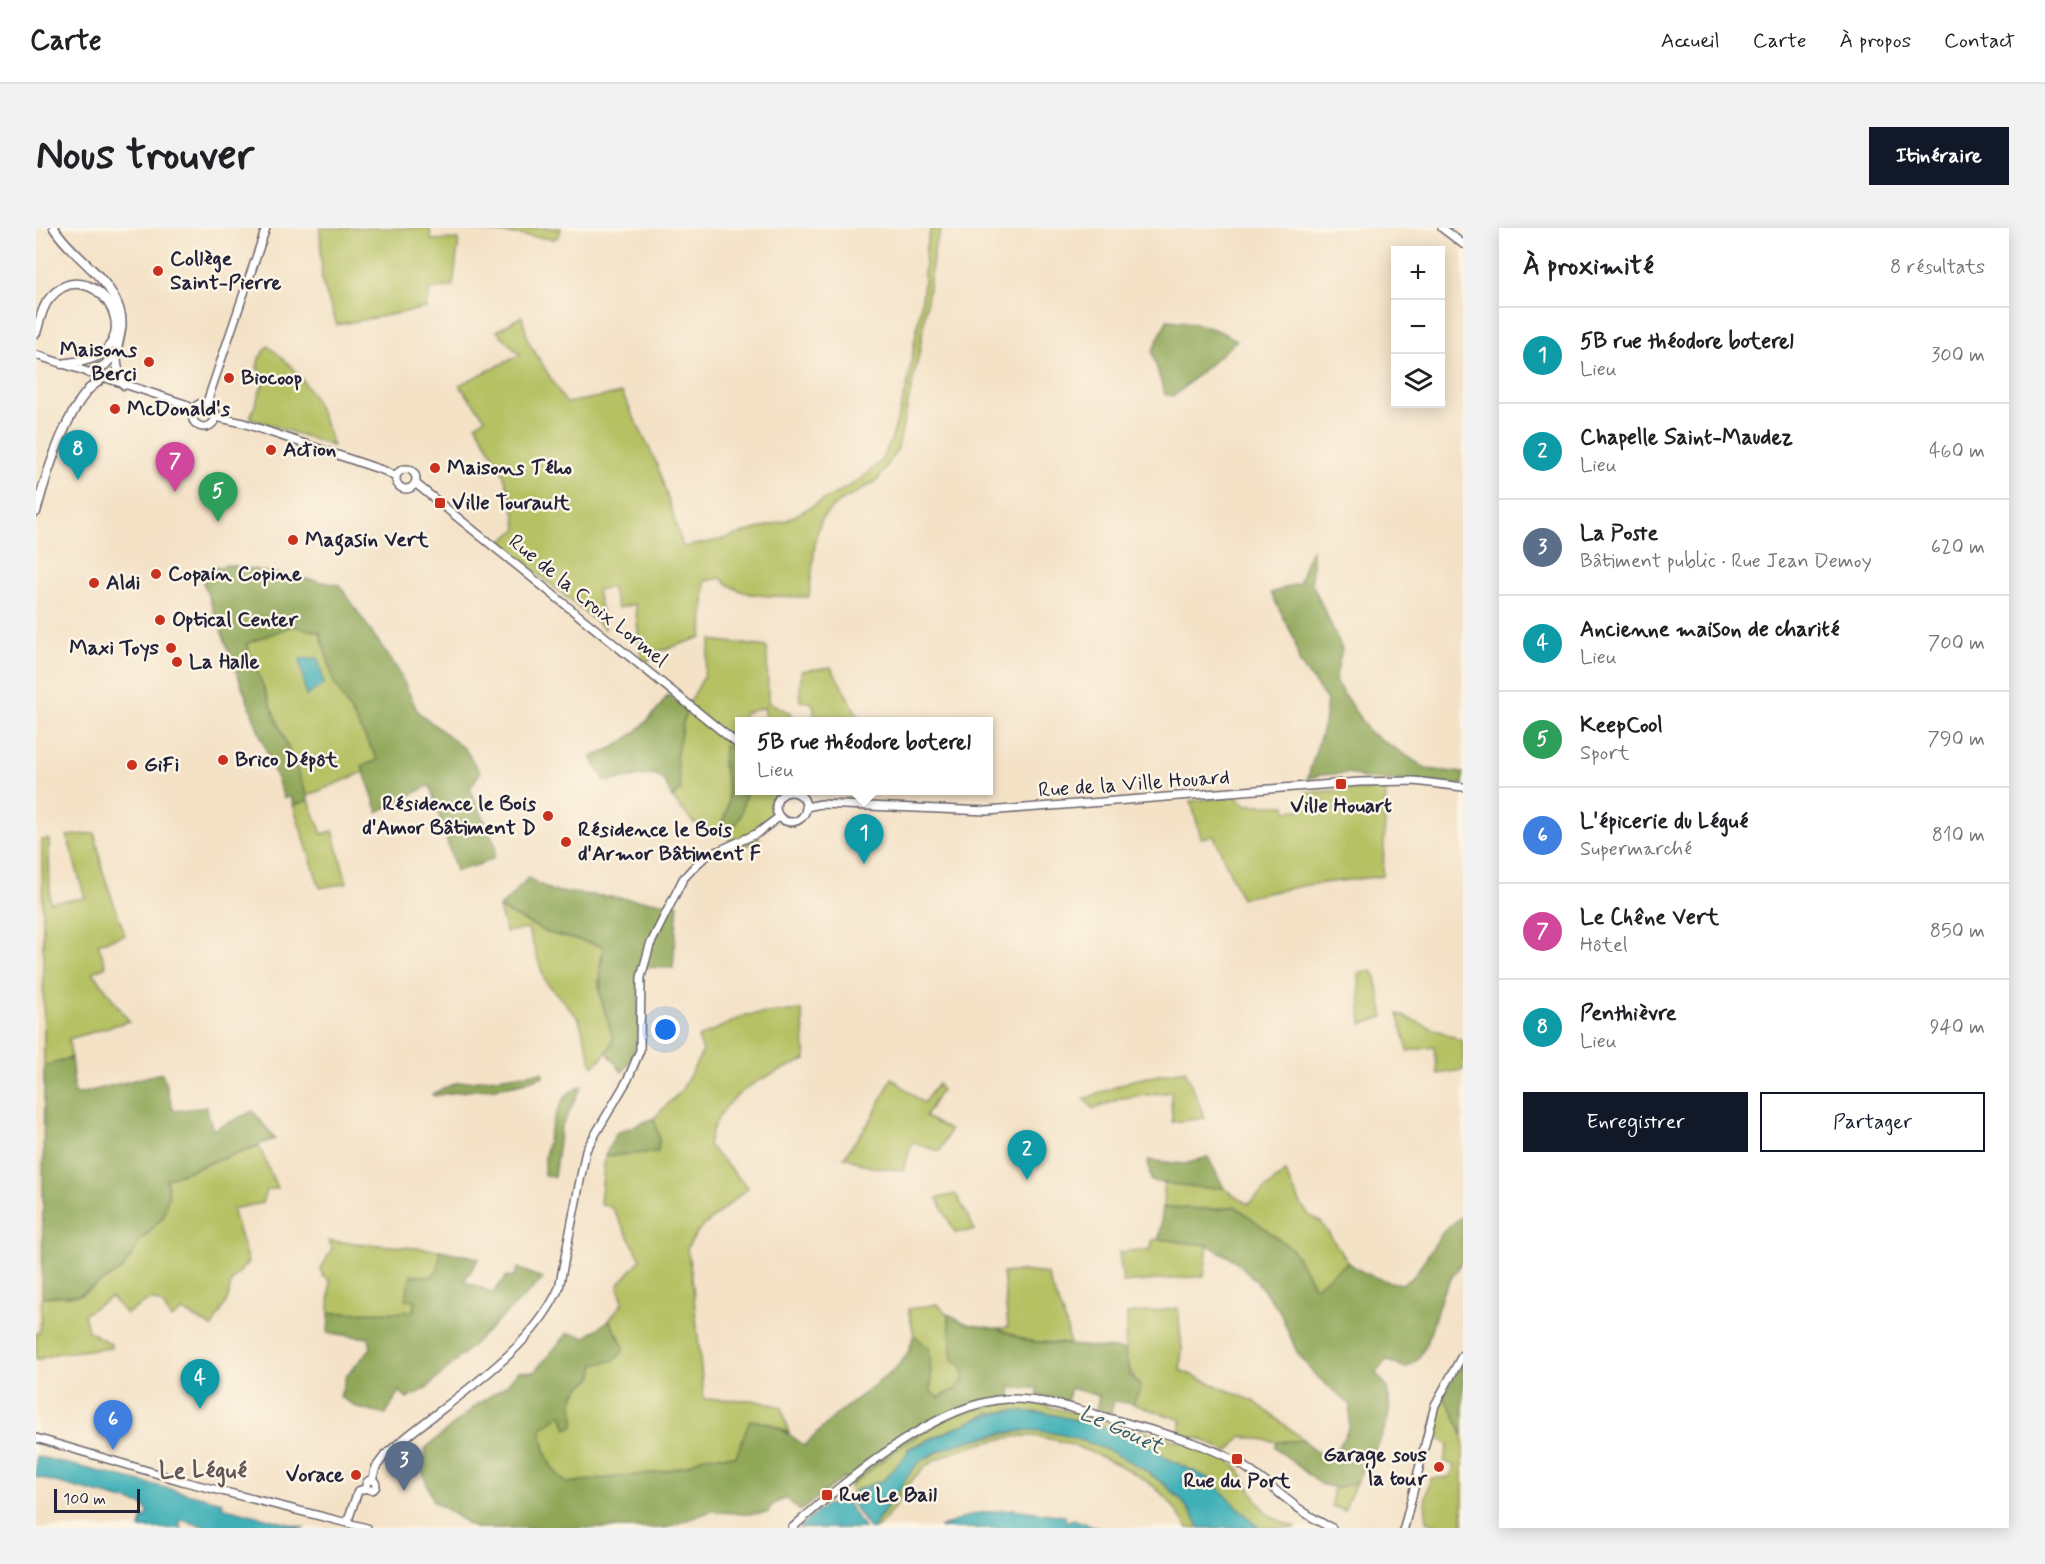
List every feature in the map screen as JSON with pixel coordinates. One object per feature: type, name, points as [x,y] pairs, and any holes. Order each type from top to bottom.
[{"type":"highway","points":[[54,228],[113,294],[121,322],[114,355],[116,367],[124,385]]},
{"type":"highway","points":[[36,333],[48,301],[64,288],[88,286],[106,297],[115,312],[116,321],[110,342],[101,353],[89,359],[58,362]]},
{"type":"highway","points":[[89,373],[105,365],[114,355]]},
{"type":"highway","points":[[36,512],[46,475],[60,441],[85,394],[103,378]]},
{"type":"street","points":[[207,402],[266,228]]},
{"type":"street","points":[[1442,228],[1463,244]]},
{"type":"street","points":[[36,355],[185,404],[192,410]]},
{"type":"street","points":[[207,402],[213,406],[216,417],[210,426],[200,426],[192,418],[192,410],[198,404],[207,402]]},
{"type":"street","points":[[216,417],[243,423],[395,477]]},
{"type":"street","points":[[407,469],[415,474],[415,483],[411,488],[404,489],[398,487],[395,477],[398,472],[407,469]]},
{"type":"street","name":"Rue de la Croix Lormel","points":[[415,483],[735,742]]},
{"type":"street","name":"Rue de la Ville Houard","points":[[806,807],[821,804],[987,811],[1359,782],[1414,781],[1463,787]]},
{"type":"street","points":[[779,795],[776,807],[779,817],[786,822],[796,822],[804,816],[806,807],[800,795]]},
{"type":"street","points":[[347,1522],[358,1491],[367,1488],[367,1483],[372,1480],[376,1467],[385,1455],[506,1356],[530,1331],[559,1288],[586,1150],[628,1079],[640,1050],[641,977],[650,945],[683,879],[694,867],[705,857],[759,833],[779,817]]},
{"type":"street","points":[[1404,1528],[1435,1406],[1463,1354]]},
{"type":"street","points":[[792,1528],[839,1489],[931,1422],[960,1409],[1006,1399],[1046,1402],[1070,1407],[1195,1443],[1235,1461],[1307,1516],[1332,1528]]},
{"type":"street","points":[[36,1438],[197,1485],[367,1528]]},
{"type":"green space","points":[[320,228],[430,228],[431,240],[459,239],[453,286],[430,290],[426,308],[337,325],[322,282]]},
{"type":"green space","points":[[451,228],[561,228],[559,236],[554,239]]},
{"type":"green space","points":[[931,228],[942,228],[935,245],[920,349],[898,448],[878,480],[835,505],[822,518],[816,537],[809,597],[750,594],[729,585],[721,578],[705,581],[702,637],[660,651],[646,662],[641,658],[635,604],[618,608],[611,587],[597,590],[605,629],[500,543],[517,529],[511,498],[497,463],[476,425],[485,418],[459,385],[520,355],[497,331],[522,316],[528,341],[566,403],[622,393],[657,464],[683,547],[719,540],[785,521],[857,482],[881,461],[892,438],[907,387],[923,292],[926,246]]},
{"type":"green space","points":[[1167,320],[1204,326],[1237,340],[1174,396],[1165,395],[1152,352]]},
{"type":"green space","points":[[268,346],[292,367],[310,390],[333,446],[250,418],[265,378],[257,368],[259,358]]},
{"type":"green space","points":[[1312,549],[1312,583],[1342,649],[1335,681],[1369,732],[1427,769],[1463,773],[1463,785],[1366,779],[1349,773],[1320,775],[1307,780],[1324,724],[1327,700],[1299,662],[1294,638],[1271,593],[1299,583],[1307,557]]},
{"type":"green space","points":[[228,565],[339,585],[398,670],[418,712],[465,749],[480,773],[470,788],[496,846],[494,858],[456,871],[430,785],[378,812],[362,766],[378,760],[334,682],[320,632],[292,626],[246,644],[309,800],[293,805],[291,797],[284,798],[203,582],[213,570]]},
{"type":"green space","points":[[292,626],[320,632],[334,682],[378,760],[362,766],[364,772],[307,796],[246,643]]},
{"type":"green space","points":[[711,640],[767,647],[768,702],[791,713],[791,717],[764,717],[765,707],[744,713],[744,717],[735,717],[735,752],[731,747],[722,760],[728,789],[727,807],[716,834],[694,823],[672,798],[681,789],[676,757],[686,709],[703,678]]},
{"type":"green space","points":[[831,667],[859,717],[814,717],[814,707],[811,702],[800,701],[801,671]]},
{"type":"green space","points":[[668,695],[686,709],[676,757],[681,789],[672,798],[665,782],[655,774],[605,782],[591,757],[614,747],[634,733]]},
{"type":"green space","points":[[724,746],[731,747],[735,752],[735,795],[745,795],[741,815],[729,837],[716,834],[727,809],[728,789]]},
{"type":"green space","points":[[1386,789],[1383,876],[1307,885],[1241,898],[1214,836],[1201,838],[1191,801],[1236,797],[1247,805],[1286,805],[1287,811],[1306,809],[1306,792]]},
{"type":"green space","points":[[745,795],[776,795],[771,814],[755,829],[760,840],[730,853],[729,837],[741,815]]},
{"type":"green space","points":[[309,800],[322,834],[333,831],[347,883],[320,888],[293,805]]},
{"type":"green space","points":[[95,833],[103,872],[125,935],[98,943],[106,966],[93,972],[129,1021],[69,1039],[71,1058],[44,1066],[42,840],[49,839],[50,902],[85,898],[67,836]]},
{"type":"green space","points":[[528,878],[552,891],[678,904],[673,968],[638,967],[637,1036],[629,1062],[622,1072],[607,1053],[613,1039],[600,994],[603,946],[548,933],[499,908]]},
{"type":"green space","points":[[499,908],[548,933],[603,946],[599,988],[612,1039],[610,1047],[593,1066],[579,1019],[545,981],[528,929],[506,932]]},
{"type":"green space","points":[[1371,970],[1376,977],[1384,1017],[1362,1024],[1359,974]]},
{"type":"green space","points":[[802,1010],[806,1060],[774,1073],[745,1090],[721,1113],[713,1128],[708,1145],[748,1188],[698,1231],[687,1248],[692,1276],[704,1399],[753,1400],[782,1407],[789,1433],[767,1422],[736,1456],[705,1456],[686,1466],[660,1472],[567,1483],[551,1466],[541,1429],[562,1414],[581,1386],[592,1379],[595,1364],[620,1338],[609,1320],[623,1302],[618,1285],[641,1259],[612,1208],[600,1203],[605,1156],[658,1152],[659,1138],[654,1118],[681,1091],[703,1051],[698,1038],[746,1015]]},
{"type":"green space","points":[[1398,1014],[1463,1041],[1463,1070],[1438,1074],[1434,1047],[1408,1051]]},
{"type":"green space","points":[[71,1058],[75,1095],[162,1073],[174,1111],[206,1107],[213,1130],[253,1111],[275,1139],[166,1179],[169,1194],[163,1217],[141,1240],[123,1269],[79,1295],[42,1297],[44,1066]]},
{"type":"green space","points":[[1185,1070],[1205,1118],[1172,1122],[1171,1092],[1122,1098],[1094,1109],[1084,1099],[1133,1080]]},
{"type":"green space","points":[[542,1072],[543,1076],[530,1081],[503,1087],[434,1096],[432,1094],[455,1083]]},
{"type":"green space","points":[[892,1078],[923,1103],[938,1084],[941,1090],[925,1117],[950,1130],[940,1151],[912,1143],[903,1170],[871,1167],[844,1157],[872,1118]]},
{"type":"green space","points":[[582,1086],[561,1128],[554,1177],[544,1175],[547,1144],[556,1114],[567,1094]]},
{"type":"green space","points":[[654,1118],[659,1138],[658,1152],[605,1156],[616,1133]]},
{"type":"green space","points":[[259,1146],[277,1188],[266,1191],[262,1203],[232,1209],[248,1262],[231,1282],[228,1299],[212,1327],[183,1311],[171,1319],[163,1305],[151,1299],[126,1314],[111,1297],[84,1314],[88,1331],[111,1344],[111,1348],[59,1353],[36,1360],[36,1333],[40,1332],[42,1297],[80,1295],[123,1269],[141,1240],[155,1226],[169,1194],[166,1179]]},
{"type":"green space","points":[[1208,1157],[1224,1188],[1202,1188],[1151,1181],[1148,1160],[1185,1164]]},
{"type":"green space","points":[[1285,1172],[1302,1206],[1309,1215],[1321,1222],[1348,1262],[1315,1287],[1292,1249],[1235,1206],[1208,1209],[1163,1207],[1164,1183],[1224,1188],[1248,1204]]},
{"type":"green space","points":[[956,1194],[975,1230],[955,1233],[937,1198]]},
{"type":"green space","points":[[1235,1206],[1292,1249],[1315,1287],[1348,1262],[1374,1277],[1402,1284],[1413,1277],[1443,1232],[1463,1215],[1463,1259],[1443,1292],[1426,1346],[1417,1360],[1406,1368],[1386,1360],[1376,1373],[1387,1389],[1389,1413],[1381,1438],[1356,1483],[1336,1488],[1320,1484],[1275,1447],[1277,1442],[1304,1440],[1317,1452],[1333,1457],[1349,1428],[1350,1405],[1313,1373],[1297,1352],[1279,1310],[1258,1283],[1236,1261],[1208,1245],[1159,1239],[1163,1207],[1208,1209]]},
{"type":"green space","points":[[1152,1240],[1208,1245],[1204,1276],[1123,1283],[1119,1252],[1151,1249]]},
{"type":"green space","points":[[329,1241],[440,1250],[438,1270],[431,1277],[411,1275],[406,1300],[416,1299],[412,1312],[329,1313],[330,1280],[324,1277],[321,1269],[332,1248]]},
{"type":"green space","points":[[440,1250],[479,1258],[464,1281],[493,1293],[507,1276],[514,1277],[518,1268],[543,1279],[427,1388],[407,1399],[400,1391],[385,1415],[358,1408],[340,1397],[346,1376],[371,1348],[369,1338],[328,1333],[329,1313],[412,1312],[416,1300],[405,1300],[411,1275],[431,1277],[438,1270]]},
{"type":"green space","points":[[1023,1271],[1047,1274],[1066,1324],[1070,1344],[1027,1341],[999,1329],[1008,1327],[1003,1273]]},
{"type":"green space","points":[[937,1304],[948,1314],[953,1359],[963,1368],[964,1380],[956,1389],[938,1398],[931,1392],[930,1350],[914,1335],[908,1309]]},
{"type":"green space","points":[[1178,1308],[1182,1350],[1180,1370],[1255,1402],[1304,1440],[1277,1442],[1242,1436],[1228,1452],[1201,1439],[1178,1434],[1182,1420],[1133,1404],[1141,1387],[1129,1369],[1125,1352],[1127,1314]]},
{"type":"green space","points":[[948,1314],[967,1324],[999,1329],[1027,1341],[1124,1350],[1130,1375],[1141,1387],[1133,1404],[1114,1401],[1111,1413],[1096,1410],[1099,1396],[1071,1388],[1067,1401],[1037,1396],[1038,1388],[1010,1388],[1013,1401],[952,1416],[928,1427],[850,1485],[844,1477],[800,1511],[786,1498],[772,1505],[768,1513],[743,1514],[712,1511],[665,1528],[475,1528],[433,1501],[421,1468],[426,1448],[479,1403],[506,1386],[518,1371],[534,1372],[568,1333],[586,1337],[609,1320],[624,1347],[620,1356],[605,1363],[595,1364],[592,1379],[573,1395],[574,1426],[567,1429],[562,1414],[541,1429],[551,1466],[567,1483],[660,1472],[686,1466],[705,1456],[736,1456],[750,1420],[779,1428],[804,1446],[838,1413],[894,1370],[907,1355],[914,1335],[930,1350],[931,1391],[939,1398],[956,1389],[963,1380],[963,1368],[953,1359]]},
{"type":"green space","points":[[1463,1362],[1463,1437],[1454,1413],[1443,1396]]},
{"type":"green space","points":[[1443,1396],[1454,1413],[1463,1437],[1463,1528],[1444,1528],[1427,1521],[1425,1502],[1430,1479],[1449,1477],[1455,1466],[1444,1461],[1448,1445],[1431,1433]]},
{"type":"green space","points":[[1021,1401],[1136,1429],[1227,1460],[1239,1469],[1257,1501],[1267,1513],[1297,1528],[1259,1528],[1208,1478],[1166,1458],[1152,1446],[1097,1425],[1011,1411],[990,1413],[908,1448],[907,1454],[884,1480],[856,1490],[851,1498],[850,1486],[929,1429],[972,1409]]},
{"type":"green space","points":[[1029,1430],[1076,1439],[1127,1460],[1171,1490],[1188,1508],[1200,1528],[1188,1528],[1163,1495],[1152,1485],[1119,1465],[1062,1442],[1020,1436],[978,1445],[929,1464],[914,1478],[884,1521],[877,1528],[873,1528],[912,1470],[921,1461],[956,1443]]},
{"type":"green space","points":[[1356,1483],[1344,1510],[1332,1506],[1333,1487]]},
{"type":"water","points":[[318,658],[324,684],[306,696],[300,659]]},
{"type":"water","points":[[1011,1411],[1046,1413],[1097,1425],[1152,1446],[1166,1458],[1208,1478],[1259,1528],[1200,1528],[1189,1509],[1173,1492],[1133,1463],[1086,1442],[1063,1435],[1029,1430],[978,1438],[930,1455],[913,1469],[873,1528],[869,1528],[849,1500],[856,1490],[884,1480],[907,1454],[908,1449],[971,1421]]},
{"type":"water","points":[[36,1456],[223,1502],[222,1507],[305,1528],[211,1528],[181,1520],[179,1526],[183,1528],[140,1528],[143,1517],[147,1518],[148,1512],[143,1505],[36,1477]]},
{"type":"water","points":[[846,1502],[864,1528],[799,1528],[826,1505]]},
{"type":"water","points":[[1012,1509],[1065,1516],[1066,1522],[1073,1519],[1100,1528],[939,1528],[973,1514]]},
{"type":"place","name":"Collège Saint-Pierre","points":[[158,271]]},
{"type":"place","name":"Maisons Berci","points":[[149,362]]},
{"type":"place","name":"Biocoop","points":[[229,378]]},
{"type":"place","name":"McDonald's","points":[[115,409]]},
{"type":"place","name":"Action","points":[[271,450]]},
{"type":"place","name":"Maisons Tého","points":[[435,468]]},
{"type":"place","name":"Penthièvre","points":[[78,480]]},
{"type":"place","name":"Le Chêne Vert","points":[[175,492]]},
{"type":"place","name":"Ville Tourault","points":[[440,503]]},
{"type":"place","name":"KeepCool","points":[[218,522]]},
{"type":"place","name":"Magasin Vert","points":[[293,540]]},
{"type":"place","name":"Copain Copine","points":[[156,574]]},
{"type":"place","name":"Aldi","points":[[94,583]]},
{"type":"place","name":"Optical Center","points":[[160,620]]},
{"type":"place","name":"Maxi Toys","points":[[171,648]]},
{"type":"place","name":"La Halle","points":[[177,662]]},
{"type":"place","name":"Brico Dépôt","points":[[223,760]]},
{"type":"place","name":"GiFi","points":[[132,765]]},
{"type":"place","name":"Ville Houart","points":[[1341,784]]},
{"type":"place","name":"Résidence le Bois d'Amor Bâtiment D","points":[[548,816]]},
{"type":"place","name":"Résidence le Bois d'Armor Bâtiment F","points":[[566,842]]},
{"type":"place","name":"5B rue théodore boterel","points":[[864,864]]},
{"type":"place","name":"Chapelle Saint-Maudez","points":[[1027,1180]]},
{"type":"place","name":"Ancienne maison de charité","points":[[200,1409]]},
{"type":"place","name":"L'épicerie du Légué","points":[[113,1450]]},
{"type":"place","name":"Rue du Port","points":[[1237,1459]]},
{"type":"place","name":"Garage sous la tour","points":[[1439,1467]]},
{"type":"place","name":"Vorace","points":[[356,1475]]},
{"type":"place","name":"La Poste","points":[[404,1491]]},
{"type":"place","name":"Rue Le Bail","points":[[827,1495]]},
{"type":"district","name":"Le Légué","points":[[203,1471]]},
{"type":"water label","name":"Le Gouët","points":[[1121,1430]]}]
